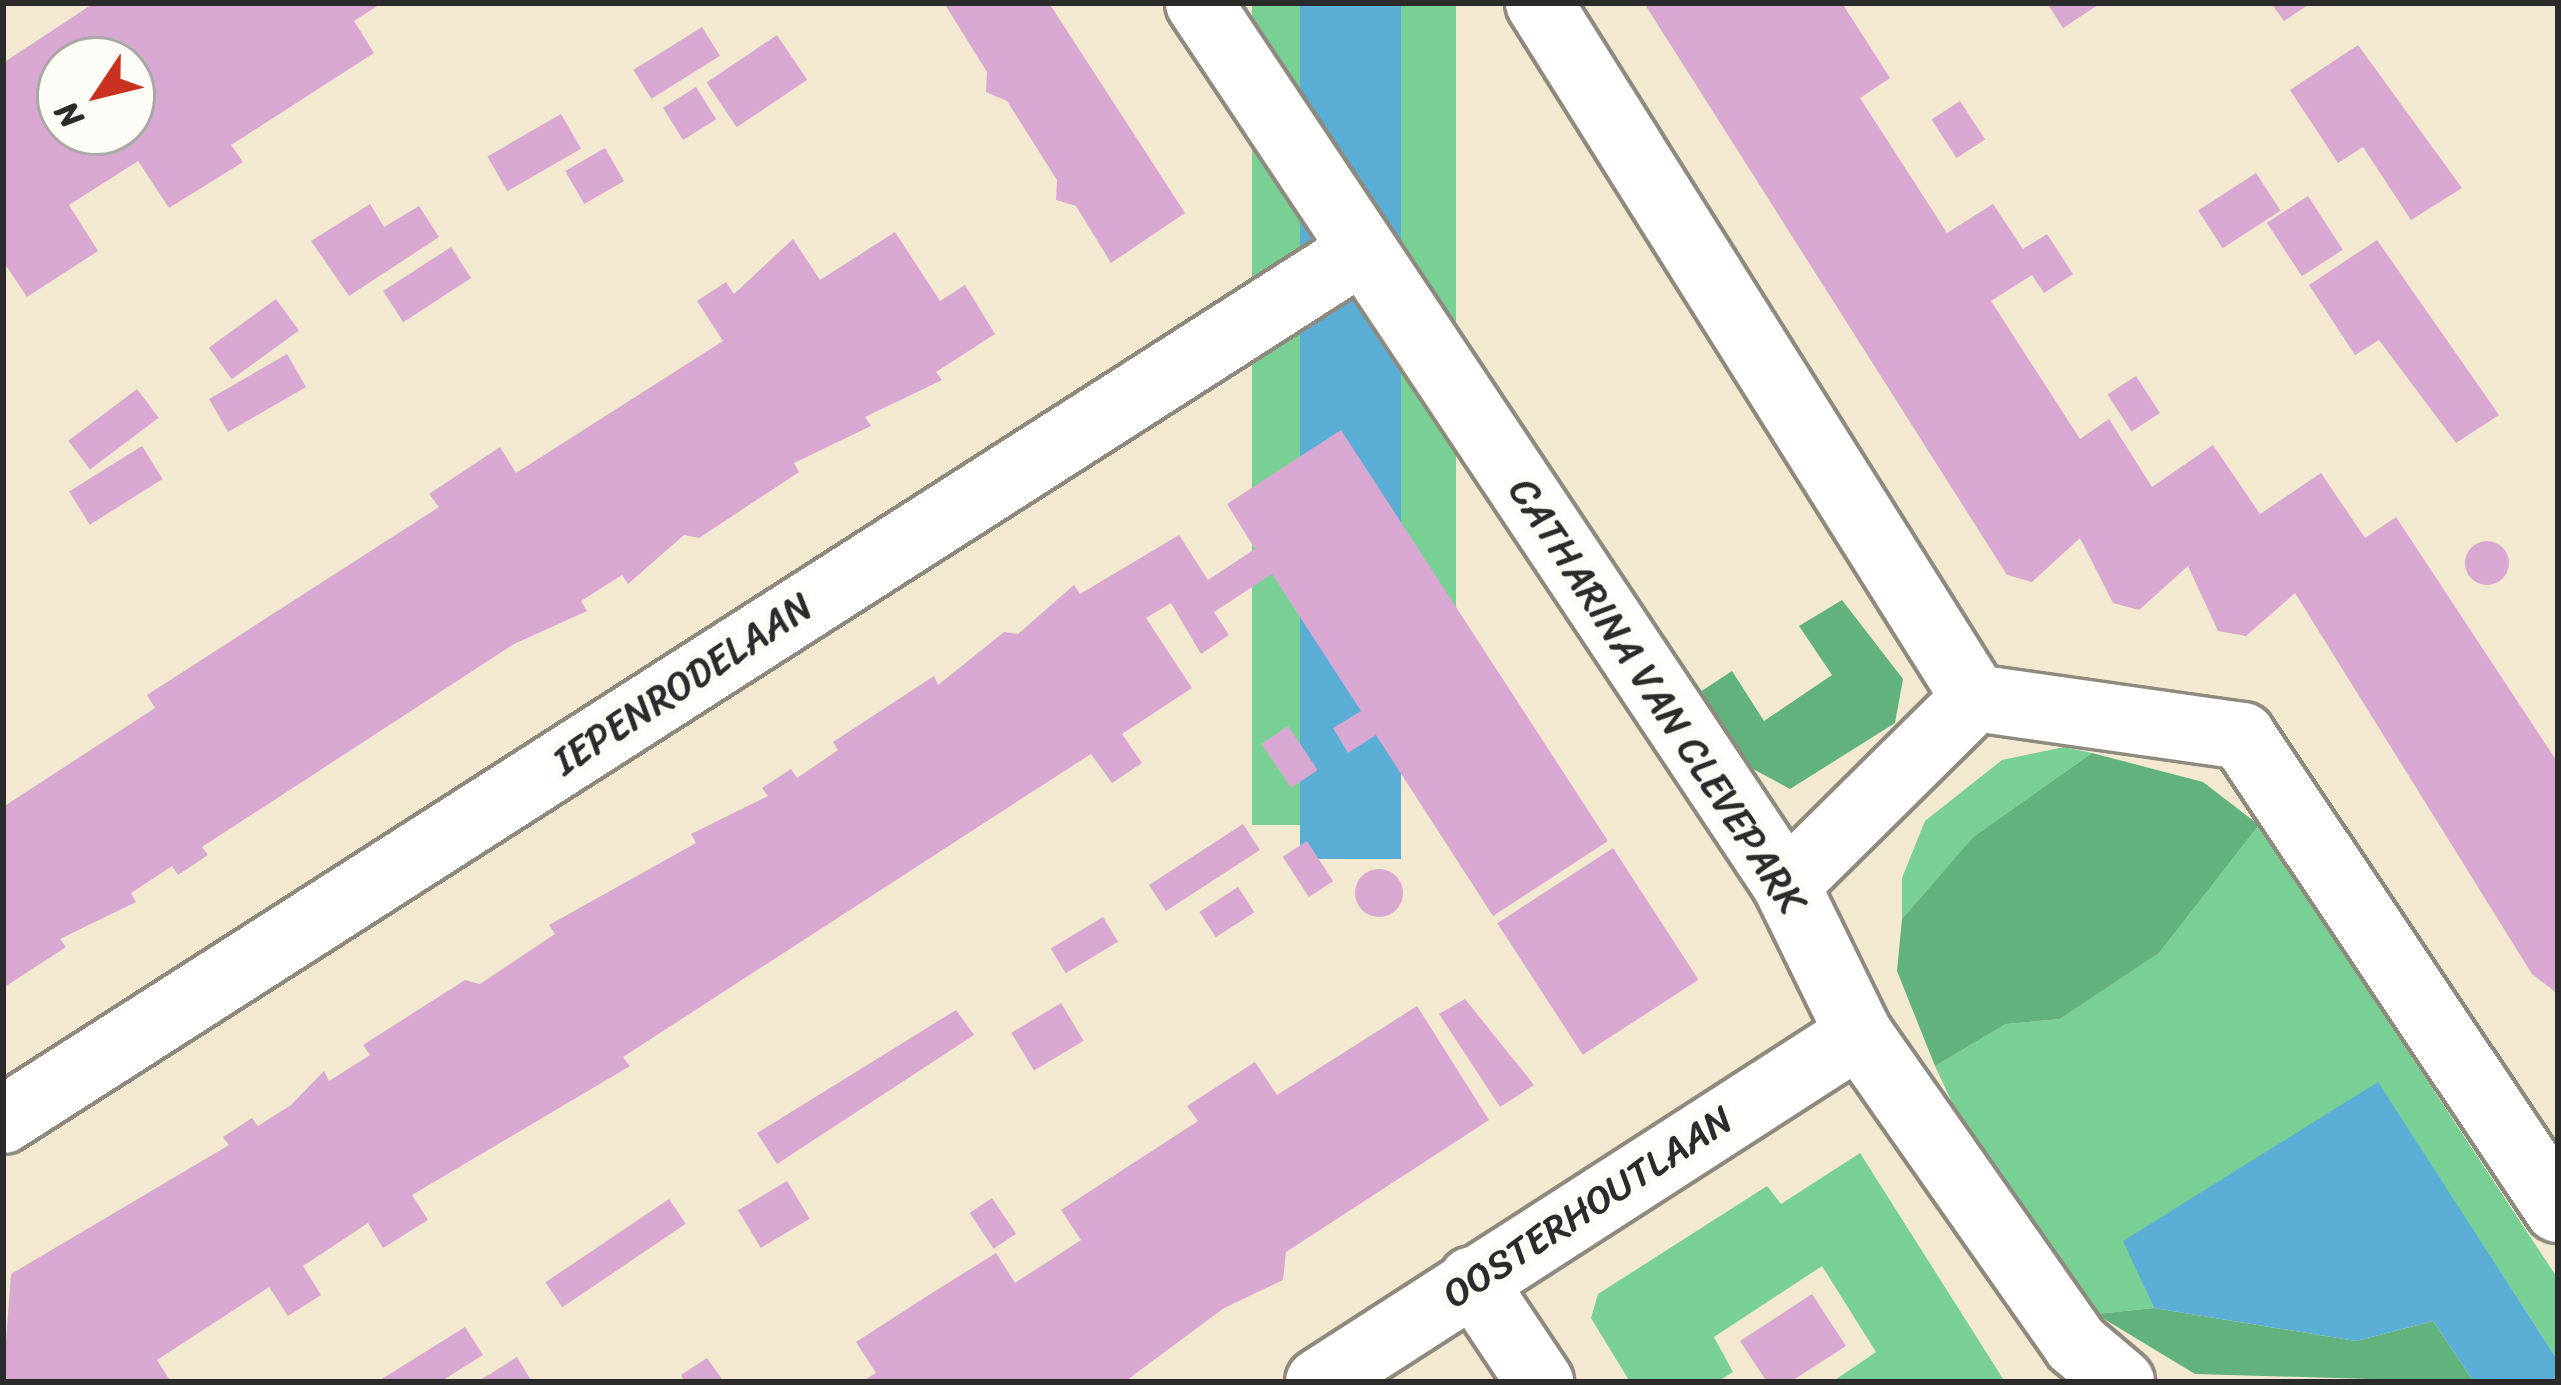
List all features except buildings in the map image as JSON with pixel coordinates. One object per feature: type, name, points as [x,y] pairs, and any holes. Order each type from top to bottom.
[{"type":"street","name":"CATHARINA VAN CLEVEPARK","points":[[1199,3],[1786,885],[1859,1034],[2076,1344],[2121,1382]]},
{"type":"street","points":[[1539,3],[1975,698],[2242,736],[2558,1209]]},
{"type":"street","name":"IEPENRODELAAN","points":[[3,1120],[1363,250]]},
{"type":"street","points":[[1786,885],[1975,698]]},
{"type":"street","name":"OOSTERHOUTLAAN","points":[[1319,1382],[1859,1034]]},
{"type":"street","points":[[1472,1280],[1540,1382]]},
{"type":"green space","points":[[1252,3],[1300,3],[1300,825],[1252,825]]},
{"type":"green space","points":[[1401,3],[1456,3],[1456,742],[1401,742]]},
{"type":"green space","points":[[1842,600],[1903,679],[1895,723],[1790,789],[1740,762],[1697,694],[1732,671],[1764,721],[1832,675],[1799,626]]},
{"type":"green space","points":[[2064,747],[2092,753],[1973,837],[1902,919],[1902,878],[1925,821],[2002,760]]},
{"type":"green space","points":[[2092,753],[2203,782],[2259,825],[2159,953],[2060,1019],[2006,1024],[1935,1066],[1897,971],[1902,919],[1973,837]]},
{"type":"green space","points":[[2259,825],[2558,1279],[2558,1361],[2378,1083],[2124,1241],[2154,1308],[2096,1314],[1957,1113],[1935,1066],[2006,1024],[2060,1019],[2159,953]]},
{"type":"green space","points":[[1860,1153],[2005,1382],[1832,1382],[1876,1352],[1822,1266],[1714,1337],[1733,1372],[1717,1382],[1630,1382],[1591,1318],[1598,1294],[1767,1186],[1781,1204]]},
{"type":"green space","points":[[2154,1308],[2356,1341],[2433,1321],[2474,1382],[2195,1374],[2096,1314]]},
{"type":"water","points":[[1300,3],[1401,3],[1401,859],[1300,859]]},
{"type":"water","points":[[2378,1082],[2558,1361],[2558,1382],[2474,1382],[2433,1321],[2356,1341],[2154,1308],[2123,1241]]}]
